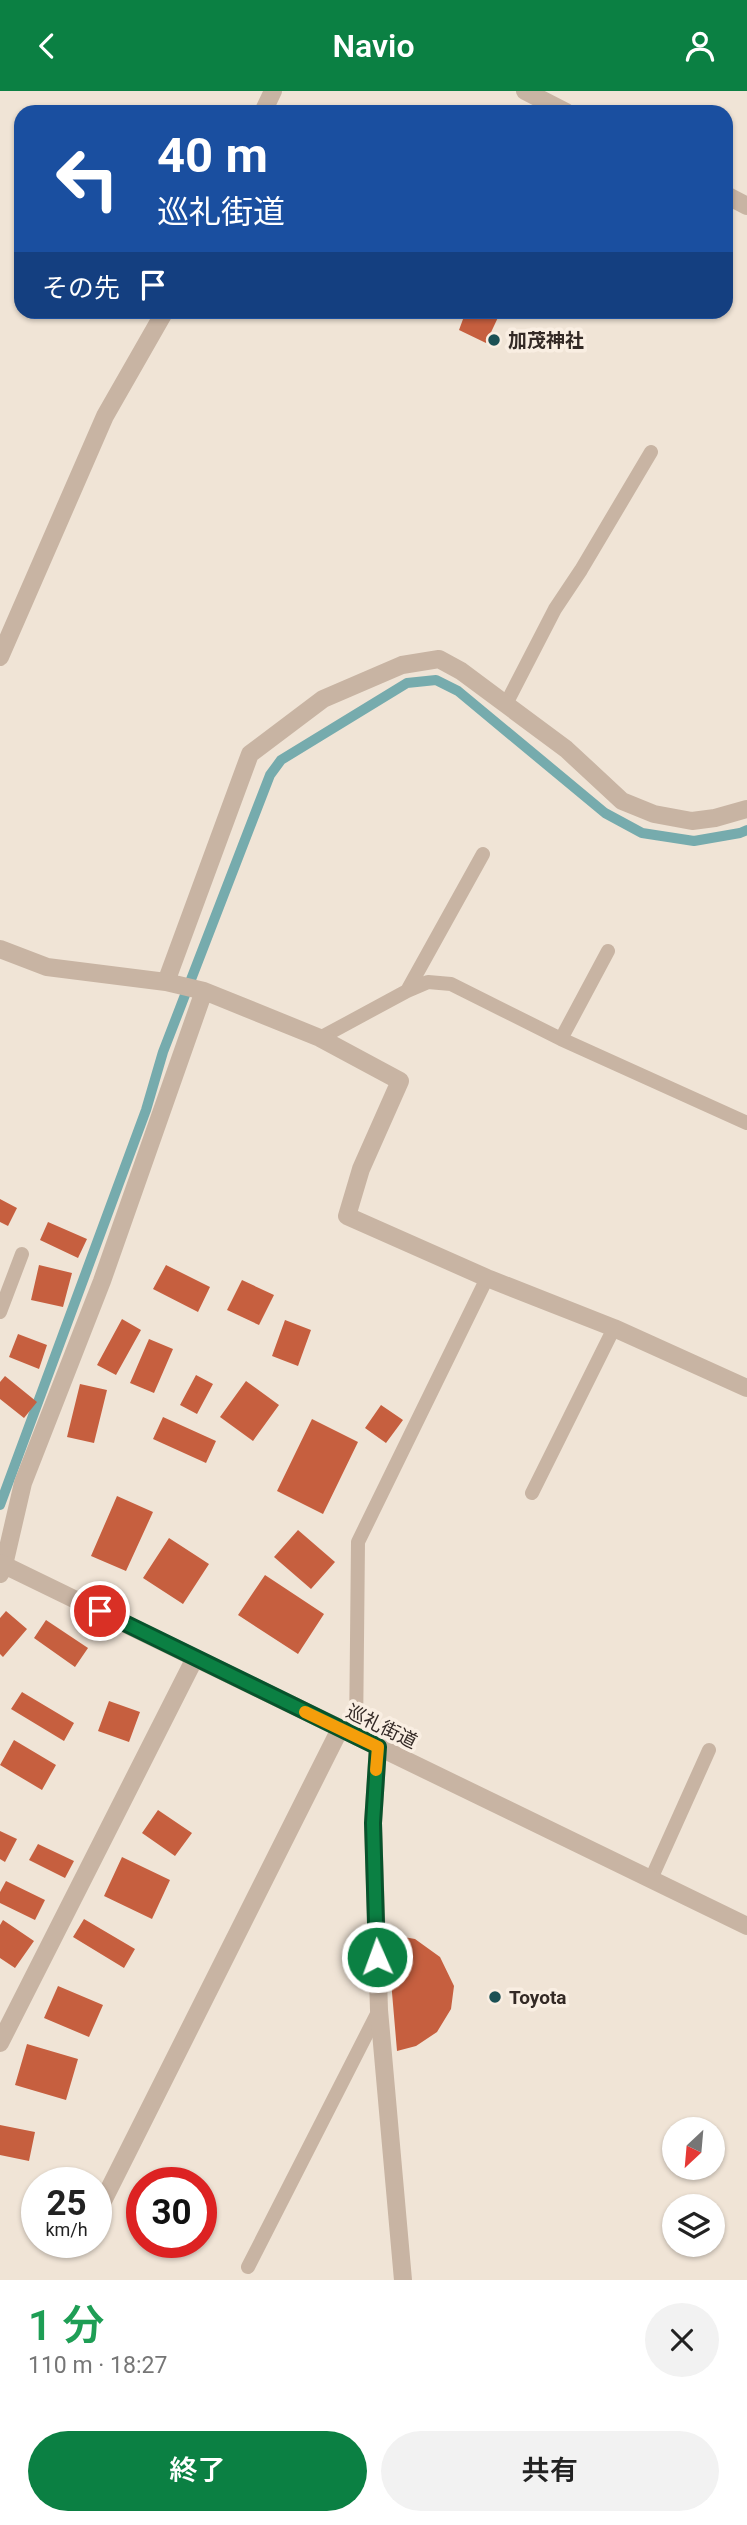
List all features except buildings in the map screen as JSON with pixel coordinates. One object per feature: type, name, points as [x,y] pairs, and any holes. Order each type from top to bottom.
[{"type":"street","points":[[525,91],[552,105]]},
{"type":"street","points":[[0,657],[106,416],[161,319]]},
{"type":"street","points":[[166,982],[250,754],[323,699],[402,665],[439,659],[461,671],[566,749],[622,801],[654,814],[692,821],[747,809]]},
{"type":"street","points":[[0,949],[47,967],[166,982],[204,991],[320,1038],[400,1081],[360,1169],[347,1216],[487,1278],[614,1328],[747,1388]]},
{"type":"street","points":[[1,1567],[23,1483],[102,1281],[204,991]]},
{"type":"street","name":"巡礼街道","points":[[1,1567],[195,1658],[747,1926]]},
{"type":"street","points":[[0,2043],[195,1658]]},
{"type":"street","points":[[112,2184],[348,1733]]},
{"type":"street","points":[[378,1747],[373,1823],[379,2010],[403,2280]]},
{"type":"lane","points":[[506,704],[555,609],[651,451]]},
{"type":"lane","points":[[407,991],[483,854]]},
{"type":"lane","points":[[561,1039],[608,950]]},
{"type":"lane","points":[[320,1038],[428,982],[451,984],[561,1039],[747,1123]]},
{"type":"lane","points":[[0,1312],[22,1254]]},
{"type":"lane","points":[[348,1733],[358,1542],[487,1278]]},
{"type":"lane","points":[[532,1493],[614,1328]]},
{"type":"lane","points":[[651,1879],[709,1750]]},
{"type":"lane","points":[[248,2267],[379,2010]]},
{"type":"waterway","points":[[0,1505],[146,1110],[163,1052],[270,775],[281,760],[407,683],[436,680],[458,691],[605,813],[642,833],[694,841],[747,830]]},
{"type":"slow traffic","points":[[305,1712],[378,1747],[376,1770]]},
{"type":"place","name":"加茂神社","points":[[494,340]]},
{"type":"place","name":"Toyota","points":[[495,1997]]},
{"type":"route","points":[[100,1611],[378,1747],[373,1823],[377,1957]]}]
